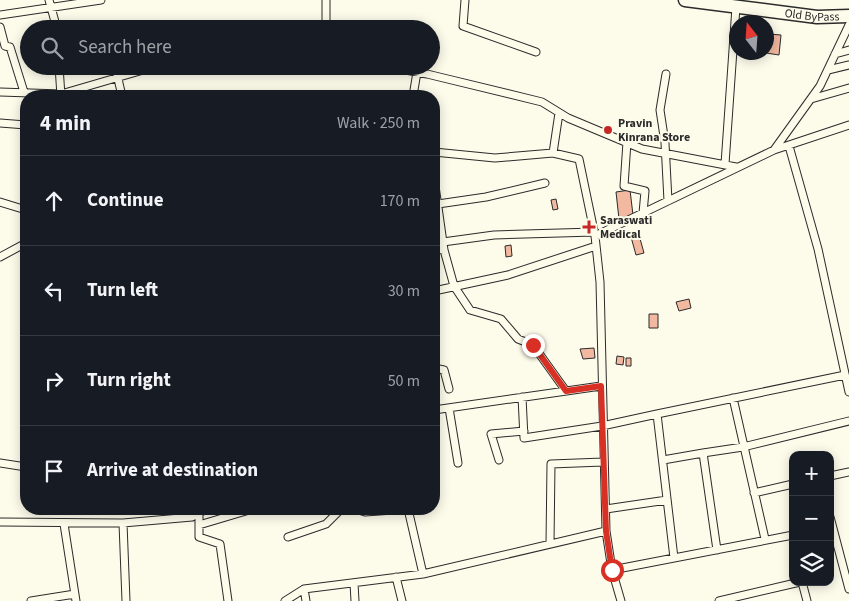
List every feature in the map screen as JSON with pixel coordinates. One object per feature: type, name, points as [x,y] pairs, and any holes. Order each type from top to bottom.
[{"type":"highway","name":"Old ByPass","points":[[686,0],[741,5],[817,17],[849,16]]},
{"type":"street","points":[[0,15],[58,0]]},
{"type":"street","points":[[50,3],[101,0]]},
{"type":"street","points":[[326,0],[326,20]]},
{"type":"street","points":[[465,0],[463,26],[536,52]]},
{"type":"street","points":[[50,3],[55,20]]},
{"type":"street","points":[[725,164],[741,5]]},
{"type":"street","points":[[774,150],[811,99],[828,70],[849,25]]},
{"type":"street","points":[[0,26],[5,46],[10,47],[23,90]]},
{"type":"street","points":[[835,54],[849,50]]},
{"type":"street","points":[[828,70],[849,65]]},
{"type":"street","points":[[666,74],[660,104],[668,201]]},
{"type":"street","points":[[60,75],[61,90]]},
{"type":"street","points":[[77,90],[124,75]]},
{"type":"street","points":[[414,90],[417,75]]},
{"type":"street","points":[[430,75],[542,102],[559,113],[642,149],[736,167]]},
{"type":"street","points":[[117,77],[120,90]]},
{"type":"street","points":[[811,99],[849,88]]},
{"type":"street","points":[[0,92],[20,92]]},
{"type":"street","points":[[553,153],[559,113]]},
{"type":"street","points":[[0,123],[20,125]]},
{"type":"street","points":[[440,247],[494,235],[595,234],[774,150],[849,125]]},
{"type":"street","points":[[627,142],[624,186],[645,191],[643,213]]},
{"type":"street","points":[[789,146],[818,249],[849,392]]},
{"type":"street","points":[[440,153],[495,158],[553,153],[579,159],[595,234],[600,282],[601,386],[606,531],[612,570],[621,601]]},
{"type":"street","points":[[440,204],[486,197],[545,183]]},
{"type":"street","points":[[0,202],[20,208]]},
{"type":"street","points":[[440,218],[444,246],[454,286],[470,310],[501,319],[518,339],[533,345],[566,391]]},
{"type":"street","points":[[0,257],[20,246]]},
{"type":"street","points":[[440,290],[508,275],[596,246]]},
{"type":"street","points":[[440,369],[444,370],[449,389]]},
{"type":"street","points":[[522,397],[524,438],[602,426],[733,398],[847,377]]},
{"type":"street","points":[[440,409],[601,386]]},
{"type":"street","points":[[733,398],[765,539]]},
{"type":"street","points":[[449,408],[458,462]]},
{"type":"street","points":[[657,414],[674,558]]},
{"type":"street","points":[[663,460],[743,447],[849,421]]},
{"type":"street","points":[[499,460],[491,434],[524,431]]},
{"type":"street","points":[[703,453],[717,550]]},
{"type":"street","points":[[550,544],[551,464],[603,462]]},
{"type":"street","points":[[0,463],[20,466]]},
{"type":"street","points":[[834,475],[849,472]]},
{"type":"street","points":[[754,493],[789,485]]},
{"type":"street","points":[[606,509],[667,500]]},
{"type":"street","points":[[0,522],[123,523],[192,517],[196,515]]},
{"type":"street","points":[[199,515],[199,537],[220,544],[228,601]]},
{"type":"street","points":[[199,525],[233,515]]},
{"type":"street","points":[[288,538],[326,524],[335,515]]},
{"type":"street","points":[[409,515],[423,574]]},
{"type":"street","points":[[123,523],[126,601]]},
{"type":"street","points":[[30,601],[75,597],[64,524]]},
{"type":"street","points":[[285,601],[304,590],[423,574],[606,531]]},
{"type":"street","points":[[834,535],[849,589]]},
{"type":"street","points":[[612,570],[765,539],[789,538]]},
{"type":"street","points":[[396,577],[402,601]]},
{"type":"street","points":[[354,583],[356,601]]},
{"type":"street","points":[[719,601],[789,585]]},
{"type":"street","points":[[802,586],[806,601]]},
{"type":"street","points":[[304,590],[306,601]]},
{"type":"building","points":[[774,34],[781,35],[779,55],[774,54]]},
{"type":"building","points":[[630,190],[633,215],[619,219],[616,192]]},
{"type":"building","points":[[556,199],[558,209],[553,210],[551,200]]},
{"type":"building","points":[[639,235],[644,253],[636,255],[631,237]]},
{"type":"building","points":[[511,245],[512,256],[506,257],[505,246]]},
{"type":"building","points":[[689,299],[691,308],[679,311],[676,302]]},
{"type":"building","points":[[649,314],[658,314],[658,328],[649,328]]},
{"type":"building","points":[[594,348],[595,358],[583,359],[580,349]]},
{"type":"building","points":[[617,356],[624,357],[623,365],[616,364]]},
{"type":"building","points":[[626,358],[631,358],[631,366],[626,366]]},
{"type":"place","name":"Pravin Kinrana Store","points":[[608,130]]},
{"type":"place","name":"Saraswati Medical","points":[[589,227]]},
{"type":"route","points":[[533,345],[566,391],[601,386],[606,531],[612,570]]}]
